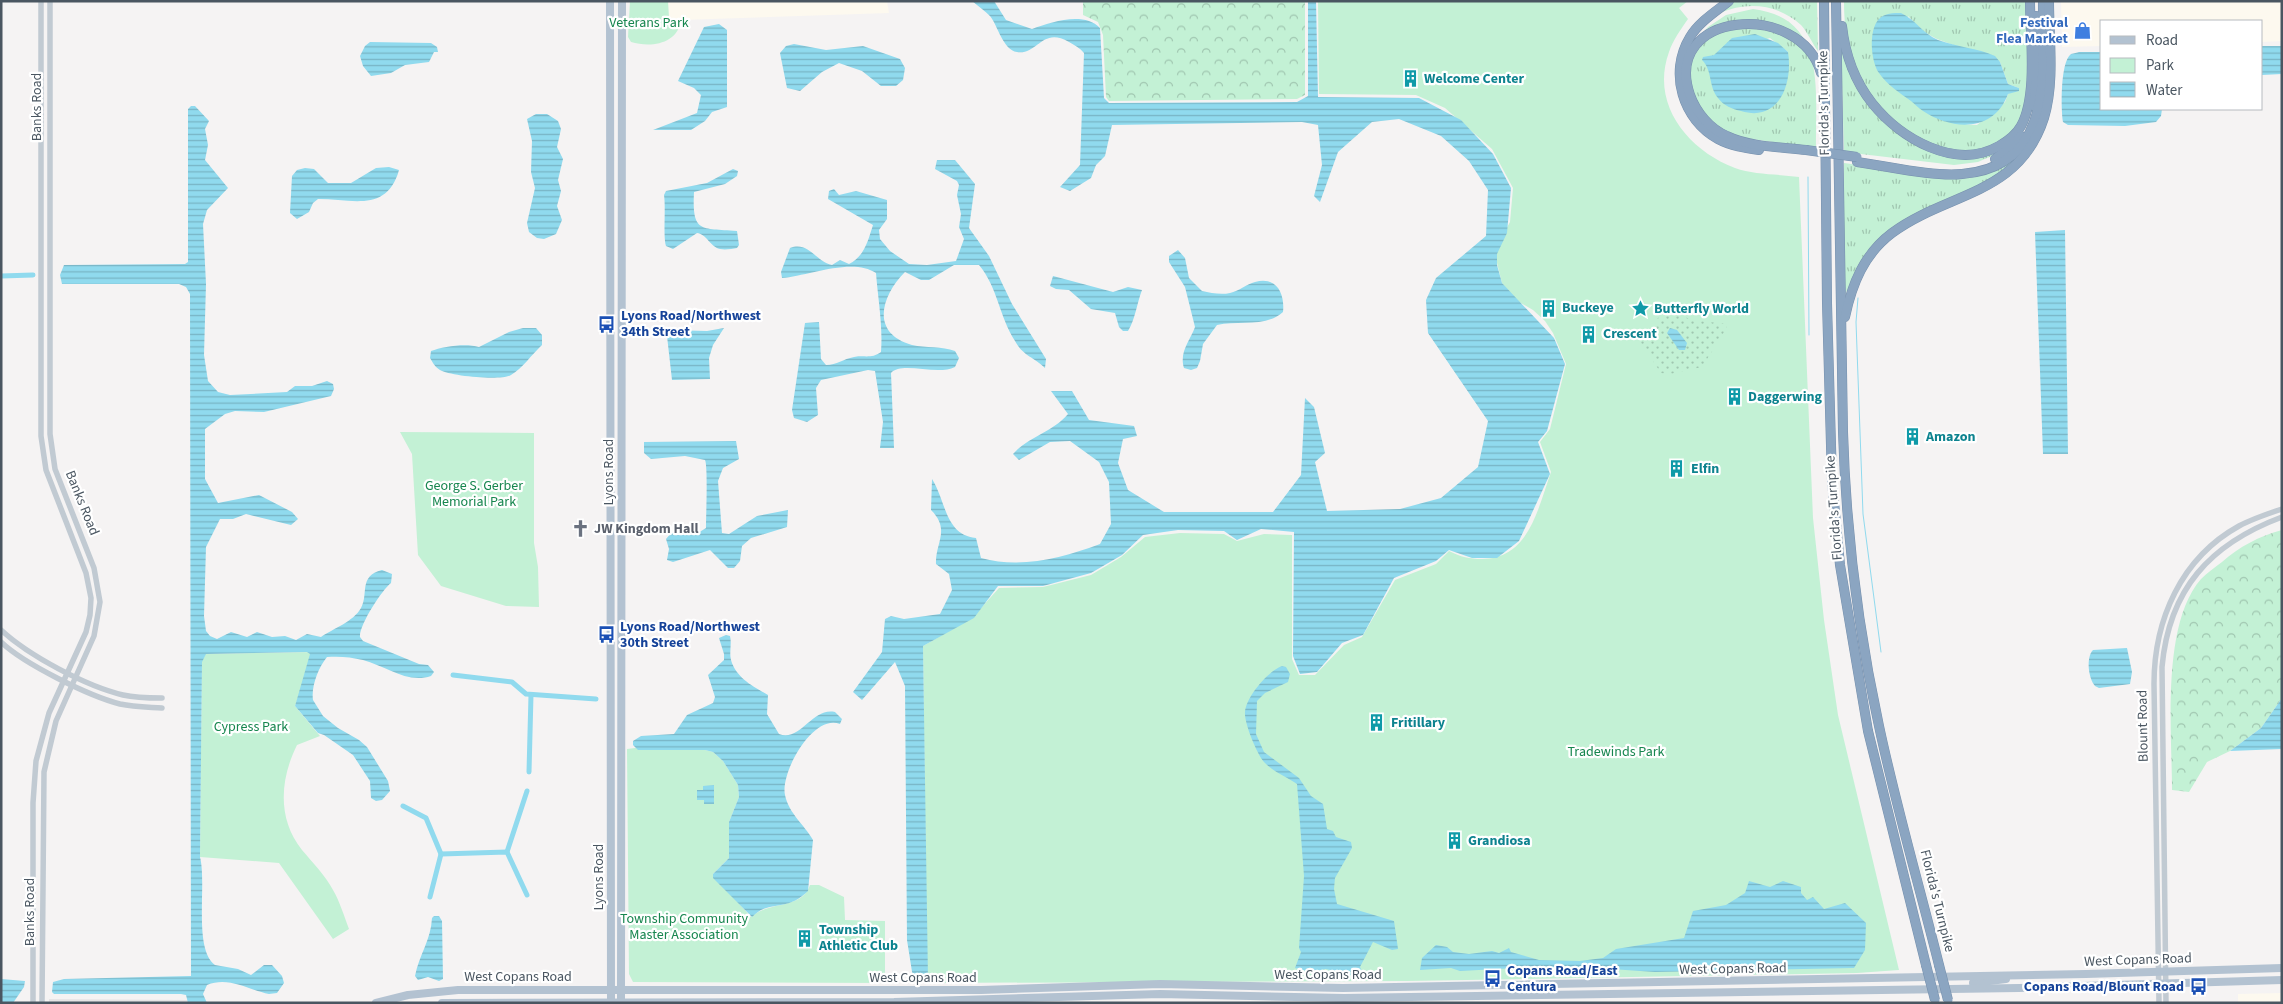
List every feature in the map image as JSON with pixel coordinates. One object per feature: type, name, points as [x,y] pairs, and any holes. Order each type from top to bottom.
[{"type":"highway","points":[[1729,1],[1700,24],[1690,37],[1682,55],[1679,78],[1688,109],[1703,129],[1732,145],[1960,169],[1987,163],[2010,148],[2027,126],[2035,102],[2036,1]]},
{"type":"highway","name":"Florida's Turnpike","points":[[1824,1],[1826,303],[1832,481],[1840,565],[1868,731],[1935,1002]]},
{"type":"highway","points":[[1837,1],[1848,60],[1859,83],[1873,104],[1890,122],[1909,136],[1932,147],[1965,155],[1985,153],[2001,145],[2016,133],[2026,115],[2029,96],[2030,1]]},
{"type":"highway","name":"Florida's Turnpike","points":[[1837,1],[1844,481],[1852,559],[1863,646],[1879,726],[1948,1001]]},
{"type":"highway","points":[[1857,159],[1962,174],[1982,171],[2010,156],[2031,130],[2042,101],[2042,1]]},
{"type":"highway","points":[[1841,332],[1854,281],[1864,262],[1878,246],[1892,233],[1996,180],[2019,162],[2032,144],[2044,117],[2049,98],[2049,1]]},
{"type":"highway","points":[[1728,13],[1706,28],[1696,40],[1690,52],[1686,77],[1692,102],[1706,121],[1727,136],[1740,141],[1806,153]]},
{"type":"highway","points":[[1808,37],[1815,50],[1824,93]]},
{"type":"main road","name":"Lyons Road","points":[[610,1],[611,1002]]},
{"type":"main road","name":"Lyons Road","points":[[621,1002],[622,1]]},
{"type":"main road","name":"West Copans Road","points":[[376,1003],[395,997],[458,990],[981,990],[1160,984],[1384,987],[2009,976],[2282,968]]},
{"type":"main road","points":[[2019,988],[2024,980],[2050,979],[2062,974]]},
{"type":"main road","points":[[1902,989],[1916,985],[1985,983],[2004,980],[2009,976]]},
{"type":"main road","points":[[1780,991],[1781,980]]},
{"type":"main road","name":"West Copans Road","points":[[442,1003],[894,1002],[1160,994],[1384,998],[2019,988],[2282,980]]},
{"type":"main road","points":[[1384,987],[1384,998]]},
{"type":"street","name":"Banks Road","points":[[33,1003],[34,778],[44,729],[86,632],[91,598],[86,573],[48,478],[41,436],[40,1]]},
{"type":"street","name":"Banks Road","points":[[42,1003],[44,772],[56,721],[94,636],[100,602],[94,568],[55,469],[50,434],[50,1]]},
{"type":"street","name":"Blount Road","points":[[2162,972],[2154,667],[2161,625],[2166,610],[2182,580],[2209,548],[2239,526],[2282,509]]},
{"type":"street","name":"Blount Road","points":[[2159,1003],[2162,983],[2162,667],[2168,627],[2179,600],[2189,583],[2210,558],[2248,531],[2282,517]]},
{"type":"street","points":[[1,630],[28,652],[118,694],[162,698]]},
{"type":"street","points":[[1,642],[24,660],[114,702],[141,707],[162,708]]},
{"type":"street","name":"Blount Road","points":[[2162,983],[2166,1003]]},
{"type":"shaded area","points":[[668,1],[887,1],[889,13],[681,20],[669,18]]},
{"type":"shaded area","name":"Festival Flea Market","points":[[2061,1],[2282,1],[2282,41],[2263,42],[2263,20],[2100,20],[2100,46],[2062,47]]},
{"type":"shaded area","points":[[2282,993],[2282,1003],[2238,1003],[2238,994]]},
{"type":"shaded area","points":[[49,999],[188,1000],[188,1003],[49,1003]]},
{"type":"green space","name":"Veterans Park","points":[[630,1],[668,1],[669,18],[681,20],[679,28],[669,39],[662,42],[639,44],[631,42],[628,37]]},
{"type":"green space","points":[[1083,1],[1305,1],[1305,95],[1297,99],[1109,101],[1106,97],[1103,35],[1098,22],[1083,15]]},
{"type":"green space","name":"Tradewinds Park","points":[[1318,1],[1688,1],[1679,8],[1688,19],[1677,35],[1669,52],[1664,71],[1665,90],[1669,107],[1677,123],[1702,150],[1735,168],[1758,173],[1799,177],[1813,518],[1824,620],[1838,715],[1899,970],[1857,973],[1407,981],[927,983],[923,646],[972,618],[999,588],[1043,587],[1091,575],[1121,557],[1145,537],[1180,533],[1224,534],[1237,541],[1264,534],[1292,535],[1292,659],[1299,675],[1315,675],[1344,645],[1362,637],[1395,580],[1436,564],[1449,551],[1473,559],[1498,557],[1511,550],[1521,541],[1536,515],[1551,472],[1540,442],[1550,429],[1566,364],[1553,333],[1545,321],[1533,310],[1514,299],[1502,283],[1495,255],[1500,240],[1510,222],[1513,188],[1492,149],[1445,108],[1416,95],[1319,94]]},
{"type":"green space","points":[[1732,1],[1817,1],[1818,51],[1801,25],[1792,18],[1772,9],[1751,6],[1730,9],[1720,13]]},
{"type":"green space","points":[[1844,1],[2026,1],[2028,61],[2026,93],[2024,107],[2014,130],[1995,144],[1965,153],[1948,151],[1932,145],[1902,127],[1877,103],[1854,67],[1846,30]],"holes":[[[1908,16],[1922,31],[1937,39],[2000,62],[2008,84],[2019,88],[2008,94],[2005,102],[1977,125],[1942,119],[1927,112],[1912,101]]]},
{"type":"green space","points":[[1753,9],[1777,15],[1794,27],[1806,42],[1812,61],[1815,82],[1816,148],[1744,138],[1722,131],[1695,105],[1687,74],[1699,37],[1708,27],[1726,15]],"holes":[[[1770,38],[1788,52],[1713,87],[1709,57]]]},
{"type":"green space","points":[[1841,50],[1875,110],[1941,153],[2005,147],[1996,154],[1978,162],[1954,165],[1844,152]]},
{"type":"green space","points":[[2028,148],[2001,175],[1903,223],[1863,259],[1844,296],[1844,163],[1933,176],[1967,177],[1981,175],[1993,170]]},
{"type":"green space","points":[[1671,307],[1690,320],[1728,324],[1702,367],[1670,374],[1661,373],[1632,330],[1655,329],[1657,319]]},
{"type":"green space","name":"George S. Gerber Memorial Park","points":[[400,432],[534,433],[534,543],[538,567],[539,607],[506,606],[441,586],[418,555],[412,454]]},
{"type":"green space","points":[[2282,530],[2282,698],[2261,728],[2230,751],[2207,762],[2189,792],[2172,790],[2171,710],[2174,651],[2188,599],[2201,579],[2235,552],[2257,539]]},
{"type":"green space","name":"Cypress Park","points":[[314,652],[295,706],[320,736],[297,745],[287,771],[284,799],[288,825],[294,838],[330,885],[338,899],[349,929],[333,939],[279,863],[200,857],[202,654]]},
{"type":"green space","name":"Township Community Master Association","points":[[627,749],[705,750],[713,752],[723,761],[738,785],[739,797],[729,822],[729,858],[713,874],[751,917],[766,909],[792,902],[806,893],[810,885],[819,885],[844,897],[845,920],[885,921],[885,983],[633,982],[629,974]]},
{"type":"water","points":[[972,1],[994,1],[1006,20],[1032,29],[1058,21],[1076,19],[1093,23],[1100,28],[1104,98],[1109,103],[1297,102],[1308,96],[1308,1],[1316,1],[1318,97],[1419,98],[1461,120],[1493,154],[1511,188],[1507,233],[1497,254],[1497,265],[1502,283],[1554,338],[1565,364],[1547,431],[1538,442],[1550,474],[1519,541],[1497,558],[1472,558],[1449,550],[1436,561],[1394,578],[1363,635],[1342,643],[1317,672],[1300,674],[1293,656],[1294,532],[1261,529],[1237,540],[1224,531],[1178,530],[1143,535],[1122,555],[1091,573],[1043,586],[998,586],[974,618],[923,646],[928,980],[913,978],[907,940],[905,686],[895,662],[862,700],[853,692],[882,652],[885,619],[891,616],[904,619],[940,614],[952,590],[949,574],[936,564],[941,530],[937,517],[931,510],[932,479],[952,524],[966,536],[976,538],[981,558],[996,561],[1026,562],[1071,554],[1100,544],[1111,524],[1109,482],[1099,462],[1070,441],[1050,442],[1019,460],[1013,454],[1068,414],[1051,391],[1072,391],[1089,420],[1134,426],[1137,436],[1123,439],[1118,463],[1128,490],[1164,512],[1273,512],[1301,475],[1305,398],[1314,407],[1325,453],[1315,462],[1327,511],[1400,509],[1441,498],[1478,467],[1488,421],[1428,333],[1426,300],[1436,278],[1486,236],[1488,190],[1469,161],[1441,136],[1399,119],[1372,122],[1338,152],[1320,202],[1314,196],[1322,165],[1318,125],[1302,122],[1112,125],[1105,156],[1096,165],[1091,178],[1070,191],[1060,187],[1080,165],[1084,53],[1069,42],[1052,37],[1024,52],[1012,50],[1004,42],[990,16]]},
{"type":"water","points":[[1892,13],[1901,13],[1938,40],[1995,56],[2000,62],[2008,84],[2019,88],[2019,91],[2008,94],[2002,106],[1993,116],[1972,124],[1947,122],[1921,110],[1886,81],[1876,68],[1874,61],[1872,38],[1876,24],[1884,16]]},
{"type":"water","points":[[719,24],[727,30],[727,107],[712,112],[705,121],[691,130],[653,130],[697,113],[701,95],[694,88],[678,81],[704,27]]},
{"type":"water","points":[[1755,34],[1778,43],[1788,52],[1789,64],[1786,87],[1781,97],[1774,106],[1766,111],[1754,113],[1734,109],[1720,101],[1713,89],[1708,69],[1702,60],[1703,57],[1714,55],[1732,38]]},
{"type":"water","points":[[370,42],[431,43],[437,47],[438,52],[434,52],[429,62],[405,65],[391,73],[371,76],[363,66],[360,56],[365,46]]},
{"type":"water","points":[[794,44],[826,50],[863,46],[900,59],[905,68],[903,80],[896,86],[881,86],[862,71],[839,63],[822,72],[800,91],[787,88],[780,53],[786,46]]},
{"type":"water","points":[[2263,46],[2282,46],[2282,74],[2263,75]]},
{"type":"water","points":[[2100,52],[2100,110],[2162,110],[2161,116],[2156,122],[2125,126],[2068,125],[2063,122],[2063,76],[2067,59],[2071,54]]},
{"type":"water","points":[[191,106],[195,106],[209,121],[205,129],[208,145],[205,160],[228,188],[207,210],[203,224],[206,284],[204,355],[208,381],[218,392],[230,395],[287,392],[295,386],[312,386],[327,381],[333,384],[334,389],[331,396],[264,412],[235,411],[225,414],[205,429],[205,479],[218,503],[259,495],[292,512],[298,519],[291,525],[246,514],[233,519],[220,519],[206,547],[204,616],[206,631],[210,636],[217,639],[231,632],[247,637],[257,632],[272,637],[285,636],[296,640],[307,634],[321,637],[358,613],[363,603],[367,581],[370,576],[382,570],[392,574],[391,583],[372,608],[363,624],[360,637],[363,641],[419,664],[428,665],[434,672],[431,676],[413,678],[363,660],[350,657],[327,657],[318,672],[313,689],[313,700],[323,716],[367,747],[388,781],[390,791],[382,800],[376,801],[371,798],[370,781],[353,755],[318,733],[295,706],[310,654],[307,652],[206,654],[202,662],[200,857],[204,945],[208,957],[215,965],[238,969],[251,975],[264,965],[272,965],[282,976],[284,983],[277,993],[269,994],[231,983],[223,982],[207,985],[203,994],[207,1003],[188,1003],[186,995],[181,994],[54,994],[52,992],[53,982],[64,979],[191,976],[190,294],[186,287],[179,284],[62,284],[60,275],[64,265],[185,264],[188,262],[188,109]]},
{"type":"water","points":[[536,114],[547,114],[558,121],[561,129],[557,147],[563,159],[558,180],[561,191],[557,206],[562,220],[556,234],[544,239],[537,238],[529,232],[527,223],[535,188],[531,172],[532,141],[527,119]]},
{"type":"water","points":[[937,160],[955,160],[975,184],[969,228],[989,256],[1012,304],[1046,359],[1045,368],[1018,346],[1005,322],[995,293],[979,265],[954,265],[929,280],[921,280],[905,272],[890,292],[886,302],[885,323],[890,332],[912,345],[945,348],[955,351],[959,358],[955,367],[948,369],[903,368],[891,373],[894,448],[880,448],[883,422],[875,371],[868,370],[821,380],[816,388],[818,415],[807,422],[794,418],[792,410],[805,323],[819,322],[821,359],[826,365],[854,357],[878,354],[881,352],[881,332],[876,273],[855,267],[843,267],[782,278],[781,272],[790,248],[802,247],[807,249],[821,260],[832,265],[840,260],[849,264],[859,257],[873,225],[828,199],[829,191],[834,189],[839,195],[856,191],[887,200],[887,219],[879,230],[880,239],[890,251],[909,264],[927,265],[956,261],[964,239],[959,227],[961,214],[957,195],[959,185],[957,181],[935,169]]},
{"type":"water","points":[[389,167],[399,170],[393,184],[386,193],[377,198],[367,201],[318,199],[313,203],[309,212],[297,219],[290,213],[292,176],[297,170],[305,168],[314,169],[328,183],[351,183],[376,168]]},
{"type":"water","points":[[733,169],[738,171],[737,176],[725,184],[694,192],[694,205],[697,222],[701,226],[737,231],[739,245],[737,248],[717,248],[697,233],[673,249],[666,246],[664,195],[666,191],[707,183]]},
{"type":"water","points":[[2065,230],[2068,454],[2043,454],[2035,232]]},
{"type":"water","points":[[1178,250],[1185,258],[1189,278],[1202,291],[1227,294],[1255,282],[1269,282],[1274,284],[1281,293],[1283,312],[1276,317],[1260,322],[1217,325],[1203,344],[1197,368],[1191,370],[1184,368],[1184,352],[1195,327],[1185,287],[1169,262],[1169,256]]},
{"type":"water","points":[[1053,276],[1113,292],[1128,287],[1142,290],[1128,331],[1123,331],[1119,327],[1115,313],[1091,309],[1069,290],[1056,289],[1050,286]]},
{"type":"water","points":[[523,328],[536,328],[542,335],[542,345],[519,369],[505,377],[487,378],[446,372],[438,369],[430,358],[431,351],[436,349],[462,345],[479,347],[509,332]]},
{"type":"water","points":[[724,328],[713,345],[709,358],[710,379],[672,380],[667,336],[669,330],[707,331]]},
{"type":"water","points":[[1670,328],[1677,330],[1687,343],[1685,350],[1679,350],[1667,333]]},
{"type":"water","points":[[736,441],[739,459],[723,468],[718,481],[722,533],[729,534],[757,516],[788,510],[787,527],[751,538],[742,546],[740,561],[734,568],[728,568],[710,550],[673,562],[667,560],[669,549],[666,539],[671,533],[698,533],[706,528],[706,464],[705,460],[685,456],[651,459],[644,453],[644,442]]},
{"type":"water","points":[[726,635],[730,636],[731,660],[737,672],[746,681],[768,695],[767,714],[779,734],[787,735],[794,733],[820,714],[827,712],[835,712],[842,719],[840,724],[830,723],[819,727],[809,736],[793,760],[785,785],[785,795],[790,808],[813,840],[808,891],[792,902],[765,908],[752,917],[713,878],[713,874],[729,858],[729,822],[739,797],[738,785],[723,761],[713,752],[705,750],[638,750],[633,745],[633,741],[641,736],[674,734],[687,715],[713,703],[715,697],[708,675],[724,660],[719,638]]},
{"type":"water","points":[[2127,648],[2132,672],[2130,684],[2099,688],[2095,686],[2089,668],[2089,657],[2093,650]]},
{"type":"water","points":[[1282,666],[1286,667],[1290,674],[1288,682],[1265,693],[1257,701],[1256,734],[1264,752],[1299,778],[1311,796],[1323,804],[1327,829],[1333,831],[1336,837],[1351,842],[1352,848],[1335,878],[1334,889],[1337,904],[1394,921],[1398,949],[1392,950],[1373,942],[1360,967],[1364,976],[1326,969],[1310,972],[1295,968],[1301,952],[1299,948],[1304,876],[1297,784],[1264,762],[1252,738],[1245,717],[1246,706],[1253,692],[1270,673]]},
{"type":"water","points":[[2282,698],[2282,749],[2230,751],[2261,728]]},
{"type":"water","points":[[714,785],[714,804],[704,804],[704,800],[697,800],[697,790],[703,790],[703,786]]},
{"type":"water","points":[[1749,881],[1770,887],[1783,881],[1801,887],[1801,893],[1807,900],[1813,897],[1824,909],[1845,903],[1866,923],[1865,950],[1854,968],[1655,972],[1596,968],[1574,971],[1562,967],[1460,971],[1451,968],[1420,970],[1422,958],[1436,945],[1447,947],[1453,952],[1469,954],[1492,951],[1499,953],[1509,948],[1511,952],[1539,960],[1580,961],[1603,958],[1616,949],[1684,938],[1693,911],[1726,905],[1745,893]]},
{"type":"water","points":[[434,916],[439,916],[442,921],[443,979],[439,981],[428,977],[418,980],[415,976],[417,968]]},
{"type":"water","points":[[1,979],[25,981],[24,987],[13,1003],[1,1003]]},
{"type":"waterway","points":[[1808,177],[1809,335]]},
{"type":"waterway","points":[[1,276],[33,275]]},
{"type":"waterway","points":[[1858,298],[1856,322],[1863,514],[1881,652]]},
{"type":"waterway","points":[[453,675],[512,682],[526,694],[596,699]]},
{"type":"waterway","points":[[529,772],[531,695]]},
{"type":"waterway","points":[[507,852],[527,791]]},
{"type":"waterway","points":[[403,806],[426,818],[441,854],[507,852],[527,895]]},
{"type":"waterway","points":[[430,897],[441,854]]},
{"type":"place","name":"Festival Flea Market","points":[[2082,31]]},
{"type":"place","name":"Welcome Center","points":[[1410,79]]},
{"type":"place","name":"Buckeye","points":[[1548,308]]},
{"type":"place","name":"Butterfly World","points":[[1640,309]]},
{"type":"place","name":"Lyons Road/Northwest 34th Street","points":[[607,324]]},
{"type":"place","name":"Crescent","points":[[1589,334]]},
{"type":"place","name":"Daggerwing","points":[[1734,397]]},
{"type":"place","name":"Amazon","points":[[1912,437]]},
{"type":"place","name":"Elfin","points":[[1677,469]]},
{"type":"place","name":"JW Kingdom Hall","points":[[580,529]]},
{"type":"place","name":"Lyons Road/Northwest 30th Street","points":[[606,635]]},
{"type":"place","name":"Fritillary","points":[[1377,723]]},
{"type":"place","name":"Grandiosa","points":[[1454,841]]},
{"type":"place","name":"Township Athletic Club","points":[[805,938]]},
{"type":"place","name":"Copans Road/East Centura","points":[[1493,979]]},
{"type":"place","name":"Copans Road/Blount Road","points":[[2198,987]]}]
